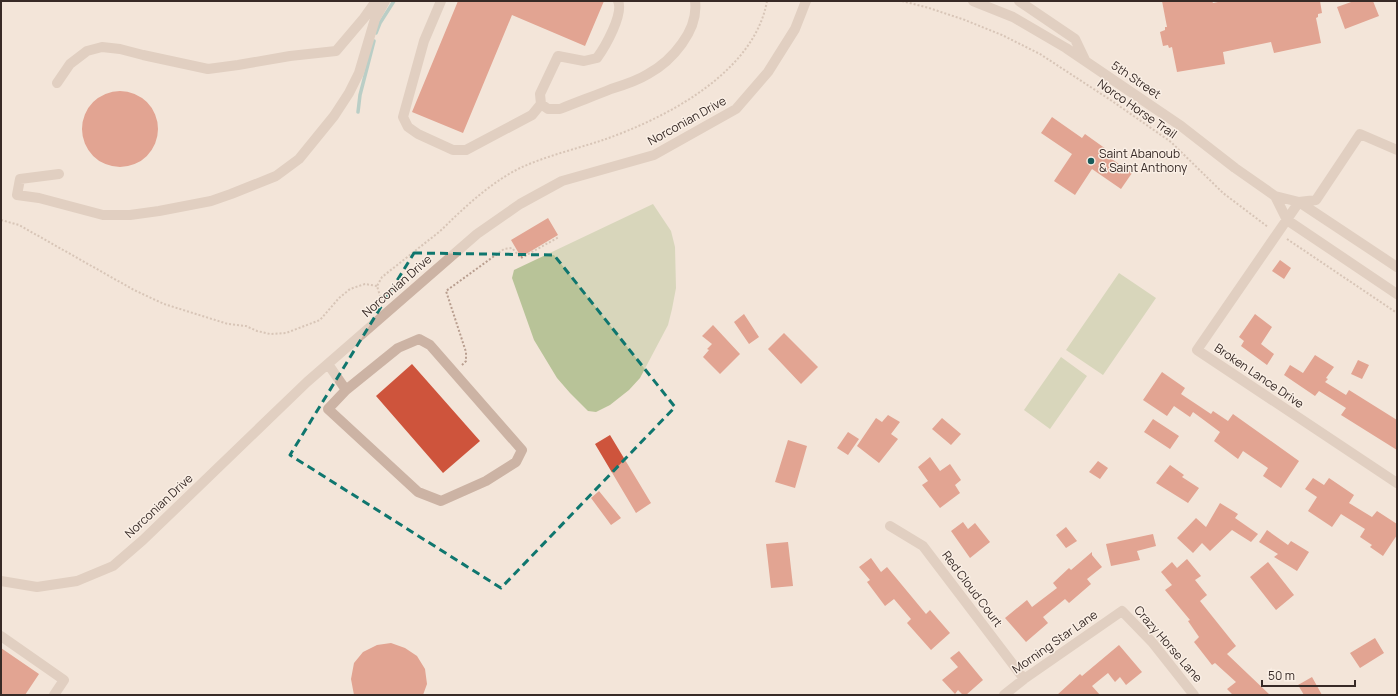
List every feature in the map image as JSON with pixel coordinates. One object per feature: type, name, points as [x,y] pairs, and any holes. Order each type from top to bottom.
[{"type":"street","points":[[57,83],[70,64],[87,51],[102,47],[120,49],[208,69],[290,56],[336,51],[364,18],[376,1]]},
{"type":"street","points":[[59,174],[20,179],[17,195],[39,198],[103,215],[130,215],[210,201],[276,176],[299,159],[334,116],[349,93],[359,73],[375,19],[385,1]]},
{"type":"street","points":[[441,1],[424,41],[411,83],[403,117],[408,127],[418,134],[453,150],[466,150],[532,115],[541,104],[540,94],[558,56],[584,61],[597,58],[605,46],[618,16],[620,5],[618,1]]},
{"type":"street","points":[[541,104],[548,109],[560,108],[627,84],[649,74],[678,48],[687,35],[693,24],[696,13],[695,1]]},
{"type":"street","name":"Norconian Drive","points":[[1,581],[37,587],[77,582],[113,566],[143,540],[301,388],[477,234],[520,204],[562,181],[654,155],[736,109],[768,72],[795,29],[806,1]]},
{"type":"street","name":"5th Street","points":[[973,1],[1012,17],[1040,32],[1085,60],[1181,126],[1235,168],[1275,196],[1299,202],[1397,267]]},
{"type":"street","points":[[1018,1],[1075,38],[1085,60]]},
{"type":"street","points":[[1299,202],[1316,200],[1360,134],[1397,150]]},
{"type":"street","name":"5th Street","points":[[1275,196],[1288,220],[1397,294]]},
{"type":"street","name":"Broken Lance Drive","points":[[1299,202],[1197,350],[1397,483]]},
{"type":"street","points":[[419,339],[430,345],[522,450],[516,462],[486,481],[440,501],[418,492],[328,409],[346,390],[398,348],[419,339]]},
{"type":"street","points":[[328,364],[346,390]]},
{"type":"street","name":"Red Cloud Court","points":[[890,526],[923,546],[1024,679]]},
{"type":"street","name":"Morning Star Lane","points":[[1004,695],[1024,679],[1122,611]]},
{"type":"street","name":"Crazy Horse Lane","points":[[1122,611],[1152,642],[1194,695]]},
{"type":"street","points":[[1,636],[64,680],[54,695]]},
{"type":"path","name":"Norco Horse Trail","points":[[902,1],[965,20],[1002,35],[1040,54],[1171,142],[1223,193],[1256,219],[1397,313]]},
{"type":"path","points":[[1,220],[19,225],[134,290],[164,304],[228,324],[246,326],[257,331],[270,334],[286,333],[320,320],[350,289],[365,284],[376,286]]},
{"type":"path","points":[[453,372],[466,361],[466,352],[446,291],[504,249],[512,248],[521,258],[559,237]]},
{"type":"highlighted area","points":[[414,253],[554,255],[675,407],[501,588],[290,455]]},
{"type":"green space","points":[[653,204],[671,231],[675,247],[676,288],[668,325],[640,378],[629,390],[610,405],[596,412],[588,411],[557,378],[534,340],[512,278],[514,270]]},
{"type":"green space","points":[[1119,273],[1156,298],[1103,375],[1066,350]]},
{"type":"green space","points":[[1061,357],[1087,376],[1050,429],[1024,410]]},
{"type":"building","points":[[458,1],[604,1],[585,46],[512,15],[463,133],[412,112]]},
{"type":"building","points":[[1162,1],[1212,1],[1213,3],[1223,1],[1320,1],[1322,13],[1318,14],[1318,17],[1316,18],[1321,43],[1274,53],[1271,42],[1223,52],[1225,64],[1177,72],[1172,47],[1169,48],[1168,45],[1163,46],[1160,32],[1165,30],[1165,27],[1167,27]]},
{"type":"building","points":[[1354,1],[1373,1],[1379,16],[1345,29],[1337,7]]},
{"type":"building","points":[[120,91],[135,94],[147,102],[155,114],[158,129],[155,144],[147,156],[135,164],[120,167],[105,164],[93,156],[85,144],[82,129],[85,114],[93,102],[105,94]]},
{"type":"building","name":"Saint Abanoub & Saint Anthony","points":[[1052,117],[1082,138],[1085,134],[1106,149],[1103,153],[1132,173],[1121,189],[1092,169],[1075,195],[1054,181],[1072,154],[1041,133]]},
{"type":"building","points":[[548,218],[558,235],[521,257],[511,240]]},
{"type":"building","points":[[1280,260],[1291,268],[1284,279],[1272,271]]},
{"type":"building","points":[[744,314],[759,337],[749,344],[734,322]]},
{"type":"building","points":[[1255,314],[1272,327],[1261,344],[1274,354],[1267,365],[1241,346],[1244,341],[1239,337]]},
{"type":"building","points":[[713,325],[740,354],[720,374],[703,357],[709,350],[707,349],[712,344],[702,336]]},
{"type":"building","points":[[784,333],[818,367],[801,384],[768,349]]},
{"type":"building","points":[[1315,355],[1334,367],[1326,378],[1328,379],[1325,382],[1346,395],[1349,390],[1397,420],[1397,450],[1341,415],[1346,408],[1319,391],[1315,396],[1284,375],[1290,365],[1303,373]]},
{"type":"building","points":[[1358,360],[1369,365],[1362,379],[1351,374]]},
{"type":"building","points":[[412,364],[480,441],[443,473],[376,396]]},
{"type":"building","points":[[1162,372],[1185,388],[1181,394],[1211,414],[1213,411],[1228,421],[1233,414],[1299,461],[1281,488],[1263,476],[1268,468],[1243,451],[1238,459],[1214,441],[1220,432],[1193,412],[1190,417],[1174,406],[1167,416],[1143,400]]},
{"type":"building","points":[[888,415],[900,422],[891,434],[898,439],[879,463],[857,446],[876,418],[882,422]]},
{"type":"building","points":[[942,418],[961,434],[951,445],[932,429]]},
{"type":"building","points":[[1153,419],[1179,436],[1170,449],[1144,432]]},
{"type":"building","points":[[848,432],[859,439],[848,455],[837,448]]},
{"type":"building","points":[[610,435],[651,503],[636,513],[595,444]]},
{"type":"building","points":[[788,440],[807,446],[795,488],[775,482]]},
{"type":"building","points":[[930,457],[940,471],[950,464],[961,480],[955,485],[960,493],[940,508],[922,485],[928,481],[918,467]]},
{"type":"building","points":[[1098,461],[1108,468],[1100,479],[1089,472]]},
{"type":"building","points":[[1170,465],[1184,475],[1182,477],[1199,488],[1188,503],[1156,483]]},
{"type":"building","points":[[1313,478],[1324,485],[1329,478],[1354,495],[1349,503],[1372,517],[1377,511],[1397,524],[1397,535],[1383,556],[1370,547],[1372,545],[1360,537],[1365,529],[1341,514],[1332,527],[1308,511],[1317,497],[1305,489]]},
{"type":"building","points":[[599,491],[621,518],[611,525],[591,498]]},
{"type":"building","points":[[1220,503],[1238,514],[1235,518],[1258,534],[1251,542],[1232,530],[1210,551],[1202,543],[1193,553],[1177,538],[1196,518],[1206,527]]},
{"type":"building","points":[[963,522],[968,529],[975,523],[990,542],[970,558],[951,531]]},
{"type":"building","points":[[1066,527],[1077,541],[1066,548],[1056,535]]},
{"type":"building","points":[[1267,530],[1288,545],[1291,541],[1309,552],[1297,571],[1274,557],[1278,554],[1259,542]]},
{"type":"building","points":[[1153,534],[1156,546],[1137,551],[1140,560],[1111,566],[1106,544]]},
{"type":"building","points":[[788,542],[793,586],[771,588],[766,544]]},
{"type":"building","points":[[1092,552],[1092,555],[1102,567],[1087,579],[1091,584],[1069,603],[1065,599],[1043,617],[1048,623],[1026,642],[1005,618],[1027,600],[1032,607],[1057,588],[1053,583],[1069,568],[1071,570]]},
{"type":"building","points":[[871,558],[881,572],[887,567],[926,614],[930,610],[950,633],[931,650],[907,623],[911,619],[894,599],[885,606],[867,582],[870,580],[859,567]]},
{"type":"building","points":[[1187,559],[1201,576],[1195,580],[1207,595],[1200,601],[1236,646],[1227,654],[1270,695],[1233,695],[1227,689],[1236,682],[1215,663],[1212,665],[1194,642],[1199,637],[1188,621],[1190,620],[1165,590],[1172,585],[1161,572],[1172,562],[1177,568]]},
{"type":"building","points":[[1268,562],[1294,595],[1276,610],[1250,577]]},
{"type":"building","points":[[1375,638],[1384,653],[1360,668],[1350,653]]},
{"type":"building","points":[[391,643],[405,648],[417,656],[425,669],[427,684],[423,695],[354,695],[351,679],[354,663],[363,652],[377,645]]},
{"type":"building","points":[[1119,645],[1142,672],[1126,685],[1120,677],[1115,682],[1108,673],[1092,686],[1100,695],[1057,695],[1080,674],[1082,676]]},
{"type":"building","points":[[1,648],[39,674],[25,695],[1,695]]},
{"type":"building","points":[[959,651],[983,680],[966,695],[963,695],[958,690],[955,694],[942,680],[958,667],[950,658]]},
{"type":"building","points":[[1312,677],[1322,695],[1304,695],[1298,685]]},
{"type":"waterway","points":[[376,33],[380,23],[394,1]]},
{"type":"waterway","points":[[358,112],[360,95],[374,41]]},
{"type":"place","name":"Saint Abanoub & Saint Anthony","points":[[1091,161]]}]
